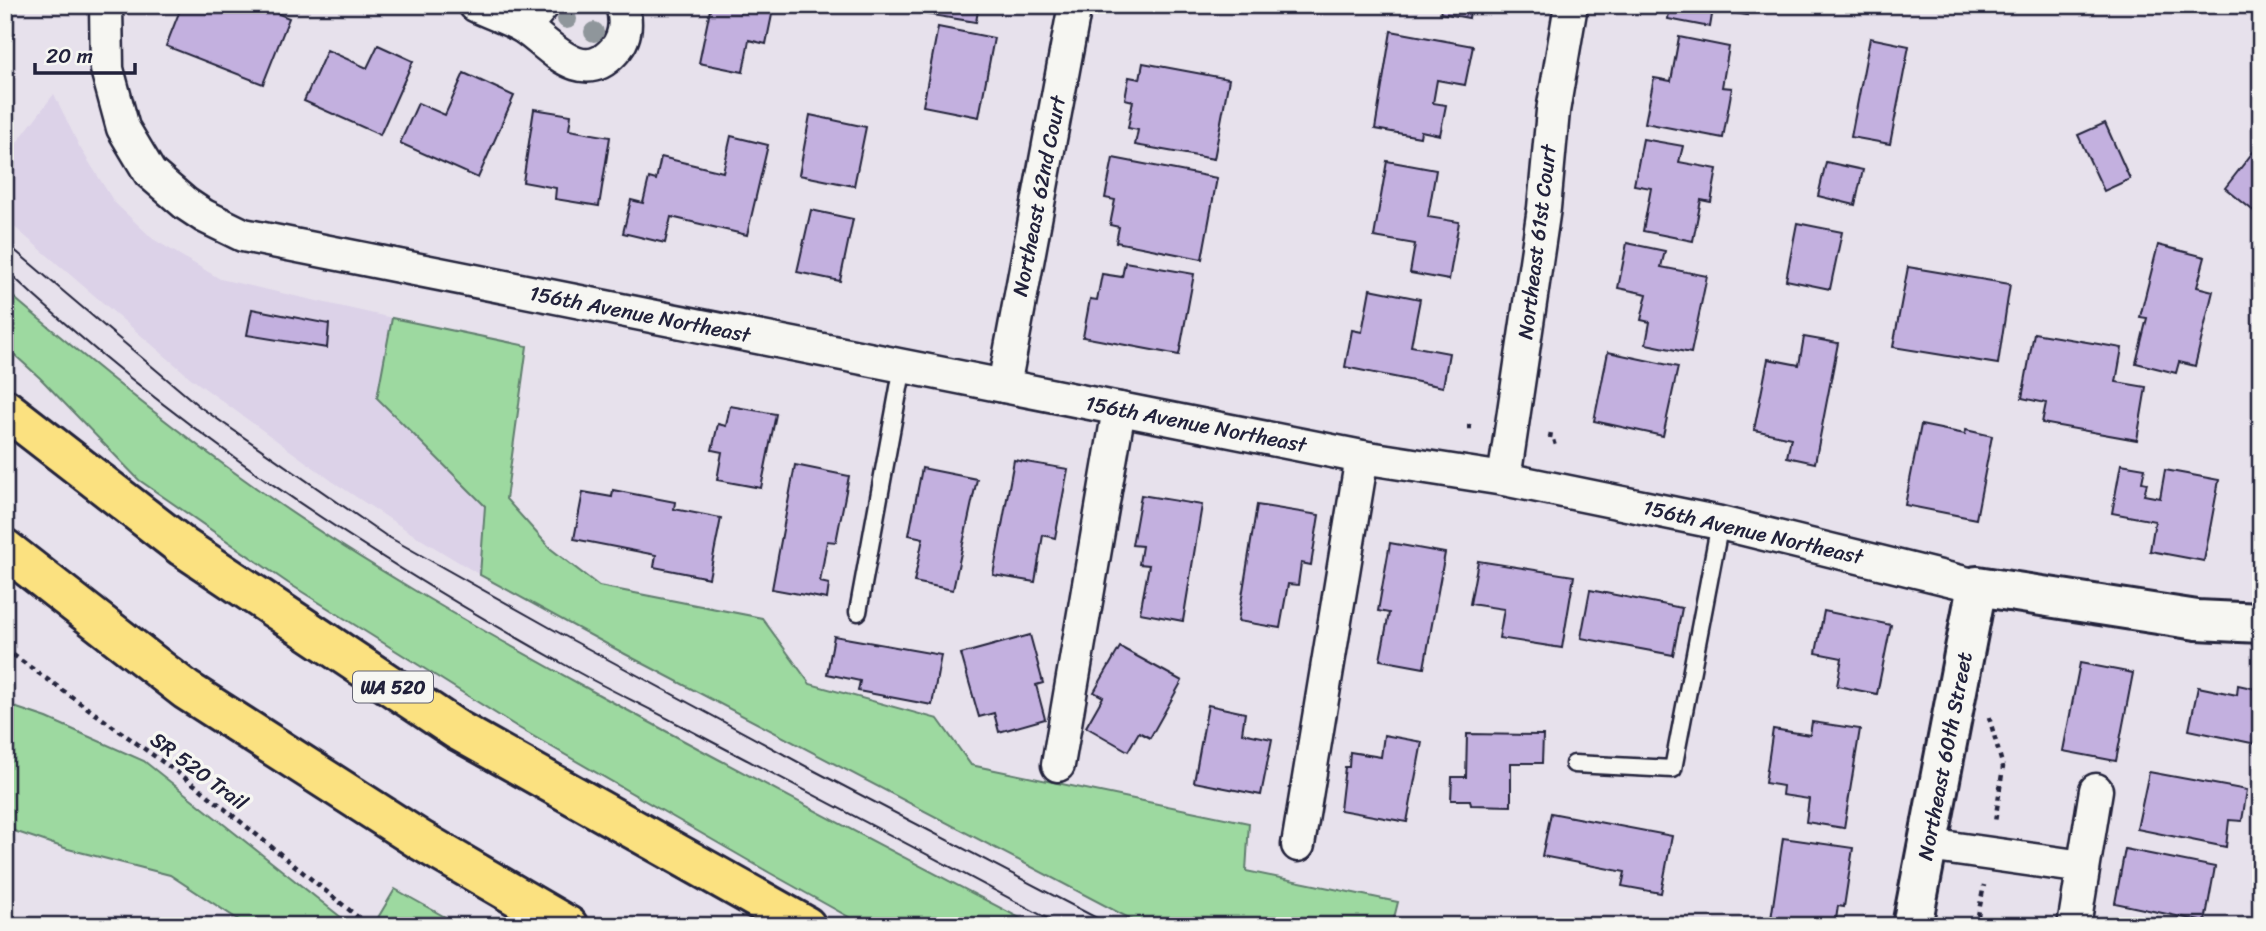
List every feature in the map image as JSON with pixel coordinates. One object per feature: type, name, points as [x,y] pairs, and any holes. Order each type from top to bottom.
[{"type":"highway","name":"WA 520","points":[[5,409],[183,547],[457,730],[806,926]]},
{"type":"highway","points":[[5,549],[186,690],[420,841],[568,926]]},
{"type":"street","name":"156th Avenue Northeast","points":[[106,5],[107,69],[123,128],[150,173],[186,204],[243,234],[1362,457],[1504,479],[1720,523],[1977,586],[2197,620],[2261,623]]},
{"type":"street","points":[[475,5],[534,16],[562,59],[588,65],[612,54],[621,43],[626,17],[622,5]]},
{"type":"street","name":"Northeast 62nd Court","points":[[1004,386],[1075,5]]},
{"type":"street","name":"Northeast 61st Court","points":[[1504,479],[1544,208],[1553,111],[1571,5]]},
{"type":"street","points":[[1058,765],[1119,409]]},
{"type":"street","points":[[1298,845],[1362,457]]},
{"type":"street","name":"Northeast 60th Street","points":[[1912,926],[1977,586]]},
{"type":"street","points":[[2074,926],[2096,790]]},
{"type":"street","points":[[1927,845],[2083,867]]},
{"type":"lane","points":[[858,611],[903,366]]},
{"type":"lane","points":[[1574,764],[1673,769],[1720,523]]},
{"type":"path","name":"SR 520 Trail","points":[[5,649],[198,788],[369,926]]},
{"type":"path","points":[[1976,926],[2003,767],[1987,709]]},
{"type":"shaded area","points":[[54,94],[79,146],[114,202],[153,239],[220,279],[392,318],[377,398],[485,506],[480,575],[332,481],[192,379],[5,219],[5,158]]},
{"type":"green space","points":[[5,290],[98,368],[194,442],[298,517],[378,568],[639,717],[1035,926],[865,926],[519,728],[288,583],[139,480],[40,378],[5,346]]},
{"type":"green space","points":[[392,318],[527,346],[506,499],[551,549],[599,586],[762,618],[810,684],[938,719],[971,765],[1249,823],[1246,871],[1398,902],[1392,926],[1144,926],[480,575],[485,506],[377,398]]},
{"type":"green space","points":[[5,704],[47,718],[144,761],[352,926],[248,926],[170,875],[68,849],[5,828]]},
{"type":"green space","points":[[395,889],[461,926],[373,926]]},
{"type":"building","points":[[257,5],[289,18],[263,84],[166,46],[180,10],[174,7]]},
{"type":"building","points":[[711,5],[774,5],[766,44],[749,40],[743,72],[699,63]]},
{"type":"building","points":[[914,5],[979,5],[976,22],[913,12]]},
{"type":"building","points":[[1442,5],[1471,5],[1469,18],[1440,13]]},
{"type":"building","points":[[1670,5],[1748,5],[1747,15],[1713,9],[1710,27],[1668,19]]},
{"type":"building","points":[[938,27],[994,38],[979,117],[923,106]]},
{"type":"building","points":[[1391,31],[1473,46],[1465,85],[1437,80],[1433,103],[1446,105],[1440,135],[1421,131],[1420,137],[1375,129]]},
{"type":"building","points":[[1679,37],[1729,47],[1722,87],[1732,88],[1723,138],[1645,123],[1654,78],[1671,81]]},
{"type":"building","points":[[1870,38],[1909,46],[1890,144],[1851,137]]},
{"type":"building","points":[[378,45],[413,61],[380,135],[304,101],[327,50],[367,68]]},
{"type":"building","points":[[1143,63],[1229,79],[1214,159],[1135,145],[1138,130],[1128,128],[1133,101],[1125,99],[1129,77],[1140,79]]},
{"type":"building","points":[[464,73],[514,96],[478,178],[400,143],[418,103],[445,115]]},
{"type":"building","points":[[534,109],[571,115],[569,130],[610,137],[599,206],[555,199],[556,188],[523,182]]},
{"type":"building","points":[[810,115],[866,127],[854,186],[799,175]]},
{"type":"building","points":[[2105,123],[2130,179],[2104,191],[2078,135]]},
{"type":"building","points":[[731,136],[768,145],[747,235],[671,217],[665,243],[623,233],[631,200],[643,203],[649,178],[656,180],[661,157],[723,172]]},
{"type":"building","points":[[1643,139],[1683,146],[1679,162],[1717,169],[1711,202],[1701,200],[1693,241],[1643,231],[1651,188],[1634,185]]},
{"type":"building","points":[[2261,142],[2261,217],[2225,188]]},
{"type":"building","points":[[1113,158],[1217,178],[1202,259],[1116,242],[1119,227],[1110,225],[1115,200],[1105,198]]},
{"type":"building","points":[[1387,161],[1436,170],[1428,217],[1459,222],[1449,280],[1410,273],[1415,244],[1374,237]]},
{"type":"building","points":[[1826,162],[1863,170],[1855,205],[1818,196]]},
{"type":"building","points":[[811,210],[853,219],[840,281],[797,272]]},
{"type":"building","points":[[1797,223],[1842,232],[1830,289],[1786,280]]},
{"type":"building","points":[[1627,243],[1665,251],[1661,267],[1707,276],[1691,353],[1646,344],[1650,322],[1641,320],[1647,294],[1618,288]]},
{"type":"building","points":[[2158,245],[2205,257],[2197,287],[2213,291],[2195,366],[2179,362],[2176,373],[2136,363],[2147,318],[2140,317]]},
{"type":"building","points":[[1125,262],[1194,274],[1179,355],[1083,337],[1090,299],[1097,300],[1102,274],[1122,277]]},
{"type":"building","points":[[1908,267],[2010,284],[1998,364],[1893,347]]},
{"type":"building","points":[[1370,289],[1420,299],[1411,346],[1449,353],[1443,387],[1345,367],[1352,330],[1362,332]]},
{"type":"building","points":[[252,309],[329,324],[327,348],[247,335]]},
{"type":"building","points":[[2034,333],[2122,348],[2116,382],[2146,387],[2137,440],[2042,423],[2046,403],[2022,398]]},
{"type":"building","points":[[1804,337],[1838,343],[1815,463],[1787,457],[1791,438],[1754,430],[1768,359],[1799,365]]},
{"type":"building","points":[[1608,352],[1678,367],[1663,436],[1594,421]]},
{"type":"building","points":[[730,406],[776,414],[761,488],[717,480],[722,452],[712,450],[718,424],[726,426]]},
{"type":"building","points":[[1921,425],[1965,434],[1966,430],[1992,436],[1976,519],[1905,505]]},
{"type":"building","points":[[1014,460],[1068,469],[1055,538],[1043,535],[1035,582],[993,575]]},
{"type":"building","points":[[2121,464],[2145,468],[2142,482],[2147,483],[2144,495],[2160,498],[2165,470],[2219,480],[2204,561],[2150,551],[2155,521],[2112,513]]},
{"type":"building","points":[[795,465],[849,476],[836,542],[827,541],[820,582],[829,584],[827,599],[772,589]]},
{"type":"building","points":[[922,468],[977,479],[953,590],[914,582],[923,538],[909,535]]},
{"type":"building","points":[[613,490],[675,502],[674,509],[721,518],[709,578],[654,567],[656,555],[574,539],[583,492],[612,497]]},
{"type":"building","points":[[1141,495],[1202,505],[1183,621],[1140,613],[1149,565],[1139,564],[1142,546],[1132,545]]},
{"type":"building","points":[[1257,505],[1319,515],[1311,565],[1301,563],[1298,585],[1288,584],[1280,628],[1238,621]]},
{"type":"building","points":[[1390,543],[1445,553],[1424,668],[1380,660],[1389,613],[1378,611]]},
{"type":"building","points":[[1478,561],[1574,576],[1562,648],[1499,638],[1504,609],[1470,604]]},
{"type":"building","points":[[1590,590],[1682,608],[1673,655],[1581,638]]},
{"type":"building","points":[[1824,611],[1891,625],[1877,694],[1837,686],[1842,658],[1816,653]]},
{"type":"building","points":[[1030,635],[1043,683],[1036,685],[1045,719],[999,732],[994,713],[979,717],[961,654]]},
{"type":"building","points":[[834,636],[941,655],[932,705],[858,691],[860,681],[827,674]]},
{"type":"building","points":[[1120,647],[1182,681],[1150,738],[1139,732],[1128,751],[1086,727],[1103,697],[1094,692]]},
{"type":"building","points":[[2080,663],[2133,673],[2116,761],[2063,751]]},
{"type":"building","points":[[2238,685],[2261,690],[2261,745],[2189,730],[2198,687],[2237,695]]},
{"type":"building","points":[[1208,705],[1245,713],[1242,733],[1272,739],[1261,795],[1194,782]]},
{"type":"building","points":[[1812,722],[1860,729],[1844,828],[1806,822],[1809,799],[1782,795],[1783,786],[1765,783],[1773,729],[1810,735]]},
{"type":"building","points":[[1467,734],[1543,735],[1542,763],[1511,763],[1511,806],[1471,805],[1470,800],[1451,800],[1452,777],[1466,777]]},
{"type":"building","points":[[1384,735],[1422,742],[1407,822],[1340,810],[1345,767],[1349,767],[1350,752],[1381,757]]},
{"type":"building","points":[[2149,772],[2247,790],[2242,821],[2229,820],[2226,847],[2137,829]]},
{"type":"building","points":[[1551,813],[1672,836],[1661,893],[1622,886],[1625,872],[1542,856]]},
{"type":"building","points":[[1783,838],[1853,848],[1844,907],[1838,906],[1835,926],[1770,926]]},
{"type":"building","points":[[2125,849],[2215,867],[2205,922],[2115,903]]},
{"type":"building","points":[[2106,919],[2144,926],[2105,926]]},
{"type":"tram line","points":[[5,242],[200,407],[385,535],[811,769],[1112,926]]},
{"type":"tram line","points":[[5,269],[69,327],[203,435],[345,533],[418,579],[581,674],[1061,926]]}]
